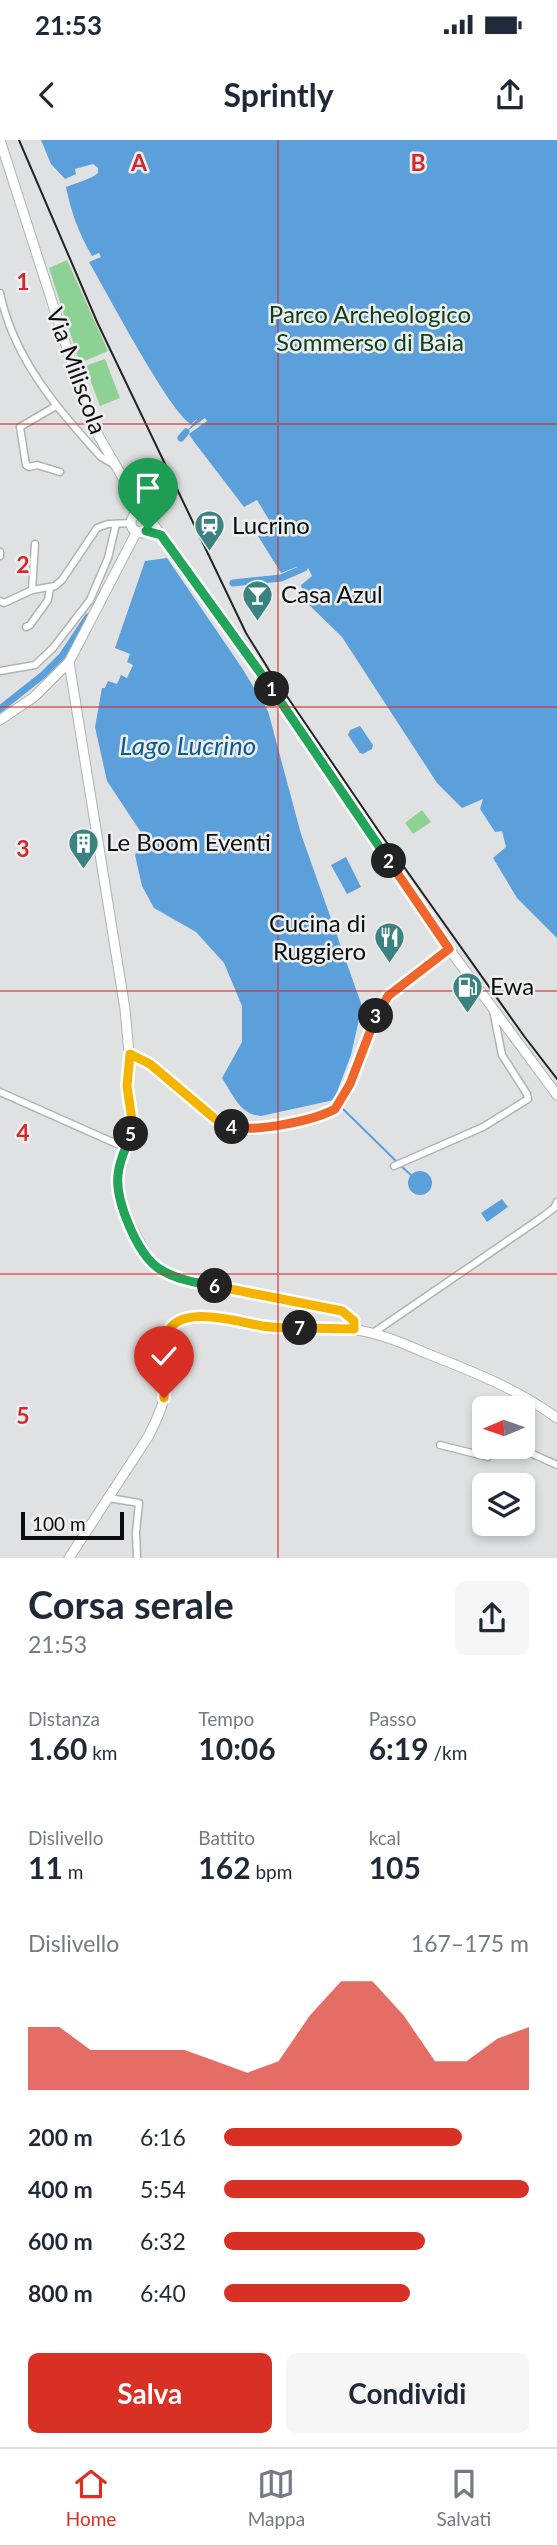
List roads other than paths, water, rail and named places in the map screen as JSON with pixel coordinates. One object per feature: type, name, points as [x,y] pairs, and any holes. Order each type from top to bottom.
[{"type":"street","name":"Via Miliscola","points":[[0,140],[72,366],[98,435],[134,497],[137,525]]},
{"type":"street","points":[[0,293],[1,306],[28,365],[56,406],[102,457],[115,465]]},
{"type":"street","points":[[56,406],[20,427],[26,465],[37,465],[60,472]]},
{"type":"street","points":[[89,409],[148,518],[243,646],[449,949],[557,1095]]},
{"type":"street","points":[[0,720],[34,697],[69,662],[137,525],[140,513],[148,518]]},
{"type":"street","points":[[137,525],[148,518]]},
{"type":"street","points":[[0,671],[35,666],[53,648],[90,600],[108,558],[116,524]]},
{"type":"street","points":[[0,601],[4,603],[32,590],[50,588],[62,580],[92,533],[103,526],[137,525],[161,535]]},
{"type":"street","points":[[32,590],[35,544]]},
{"type":"street","points":[[26,627],[48,600],[50,588]]},
{"type":"street","points":[[69,662],[124,998],[130,1054],[127,1086],[131,1132],[117,1178],[121,1203],[149,1260],[169,1274],[342,1311],[354,1321],[354,1329]]},
{"type":"street","points":[[130,1054],[150,1064],[214,1118],[229,1126],[251,1130],[267,1128],[338,1105],[378,1010],[388,996],[449,949]]},
{"type":"street","points":[[398,1165],[483,1127],[528,1098],[502,1055],[492,1006]]},
{"type":"street","points":[[498,1036],[511,1033]]},
{"type":"street","points":[[0,1092],[126,1148]]},
{"type":"street","points":[[373,1333],[554,1209],[557,1202]]},
{"type":"street","points":[[69,1558],[159,1416],[164,1398],[165,1341],[168,1331],[180,1319],[216,1317],[265,1326],[354,1329],[373,1333],[489,1378],[531,1399],[557,1418]]},
{"type":"street","points":[[440,1445],[472,1453]]},
{"type":"street","points":[[536,1456],[557,1465]]},
{"type":"street","points":[[109,1497],[139,1503],[137,1558]]},
{"type":"water","name":"Parco Archeologico Sommerso di Baia","points":[[41,140],[557,140],[557,938],[517,898],[493,858],[506,847],[502,831],[495,832],[480,809],[483,799],[462,808],[437,783],[342,637],[305,601],[301,585],[312,576],[308,568],[296,567],[281,573],[258,536],[274,528],[257,500],[244,507],[189,434],[207,421],[205,418],[186,432],[198,418],[191,424],[181,415],[154,376],[89,262],[101,257],[99,253],[92,256],[73,214],[66,187],[95,175],[98,168],[93,164],[75,169],[76,174],[65,179],[51,164]]},
{"type":"water","name":"Lago Lucrino","points":[[167,558],[268,711],[301,834],[362,1006],[351,1055],[334,1100],[261,1116],[247,1112],[237,1102],[222,1078],[242,1042],[242,1006],[224,963],[196,932],[154,908],[142,886],[135,855],[144,837],[107,781],[95,727],[102,688],[105,688],[108,681],[117,684],[121,675],[127,678],[133,665],[127,662],[130,654],[115,648],[145,561]]},
{"type":"water","points":[[360,726],[373,745],[372,749],[363,754],[348,735],[350,730]]},
{"type":"water","points":[[346,857],[361,887],[347,894],[331,865]]},
{"type":"water","points":[[420,1171],[428,1175],[432,1183],[428,1191],[420,1195],[412,1191],[408,1183],[412,1175]]},
{"type":"water","points":[[502,1199],[508,1207],[487,1222],[481,1213]]},
{"type":"waterway","points":[[181,438],[186,432]]},
{"type":"waterway","points":[[233,583],[281,578],[304,568]]},
{"type":"waterway","points":[[0,709],[62,656],[88,617]]},
{"type":"waterway","points":[[341,1107],[397,1162]]},
{"type":"waterway","points":[[401,1166],[411,1175]]},
{"type":"railway","points":[[19,140],[98,324],[246,633],[382,836],[557,1079]]},
{"type":"place","name":"Lucrino","points":[[209,553]]},
{"type":"place","name":"Casa Azul","points":[[258,622]]},
{"type":"place","name":"Le Boom Eventi","points":[[83,870]]},
{"type":"place","name":"Cucina di Ruggiero","points":[[389,965]]},
{"type":"place","name":"Ewa","points":[[467,1014]]}]
